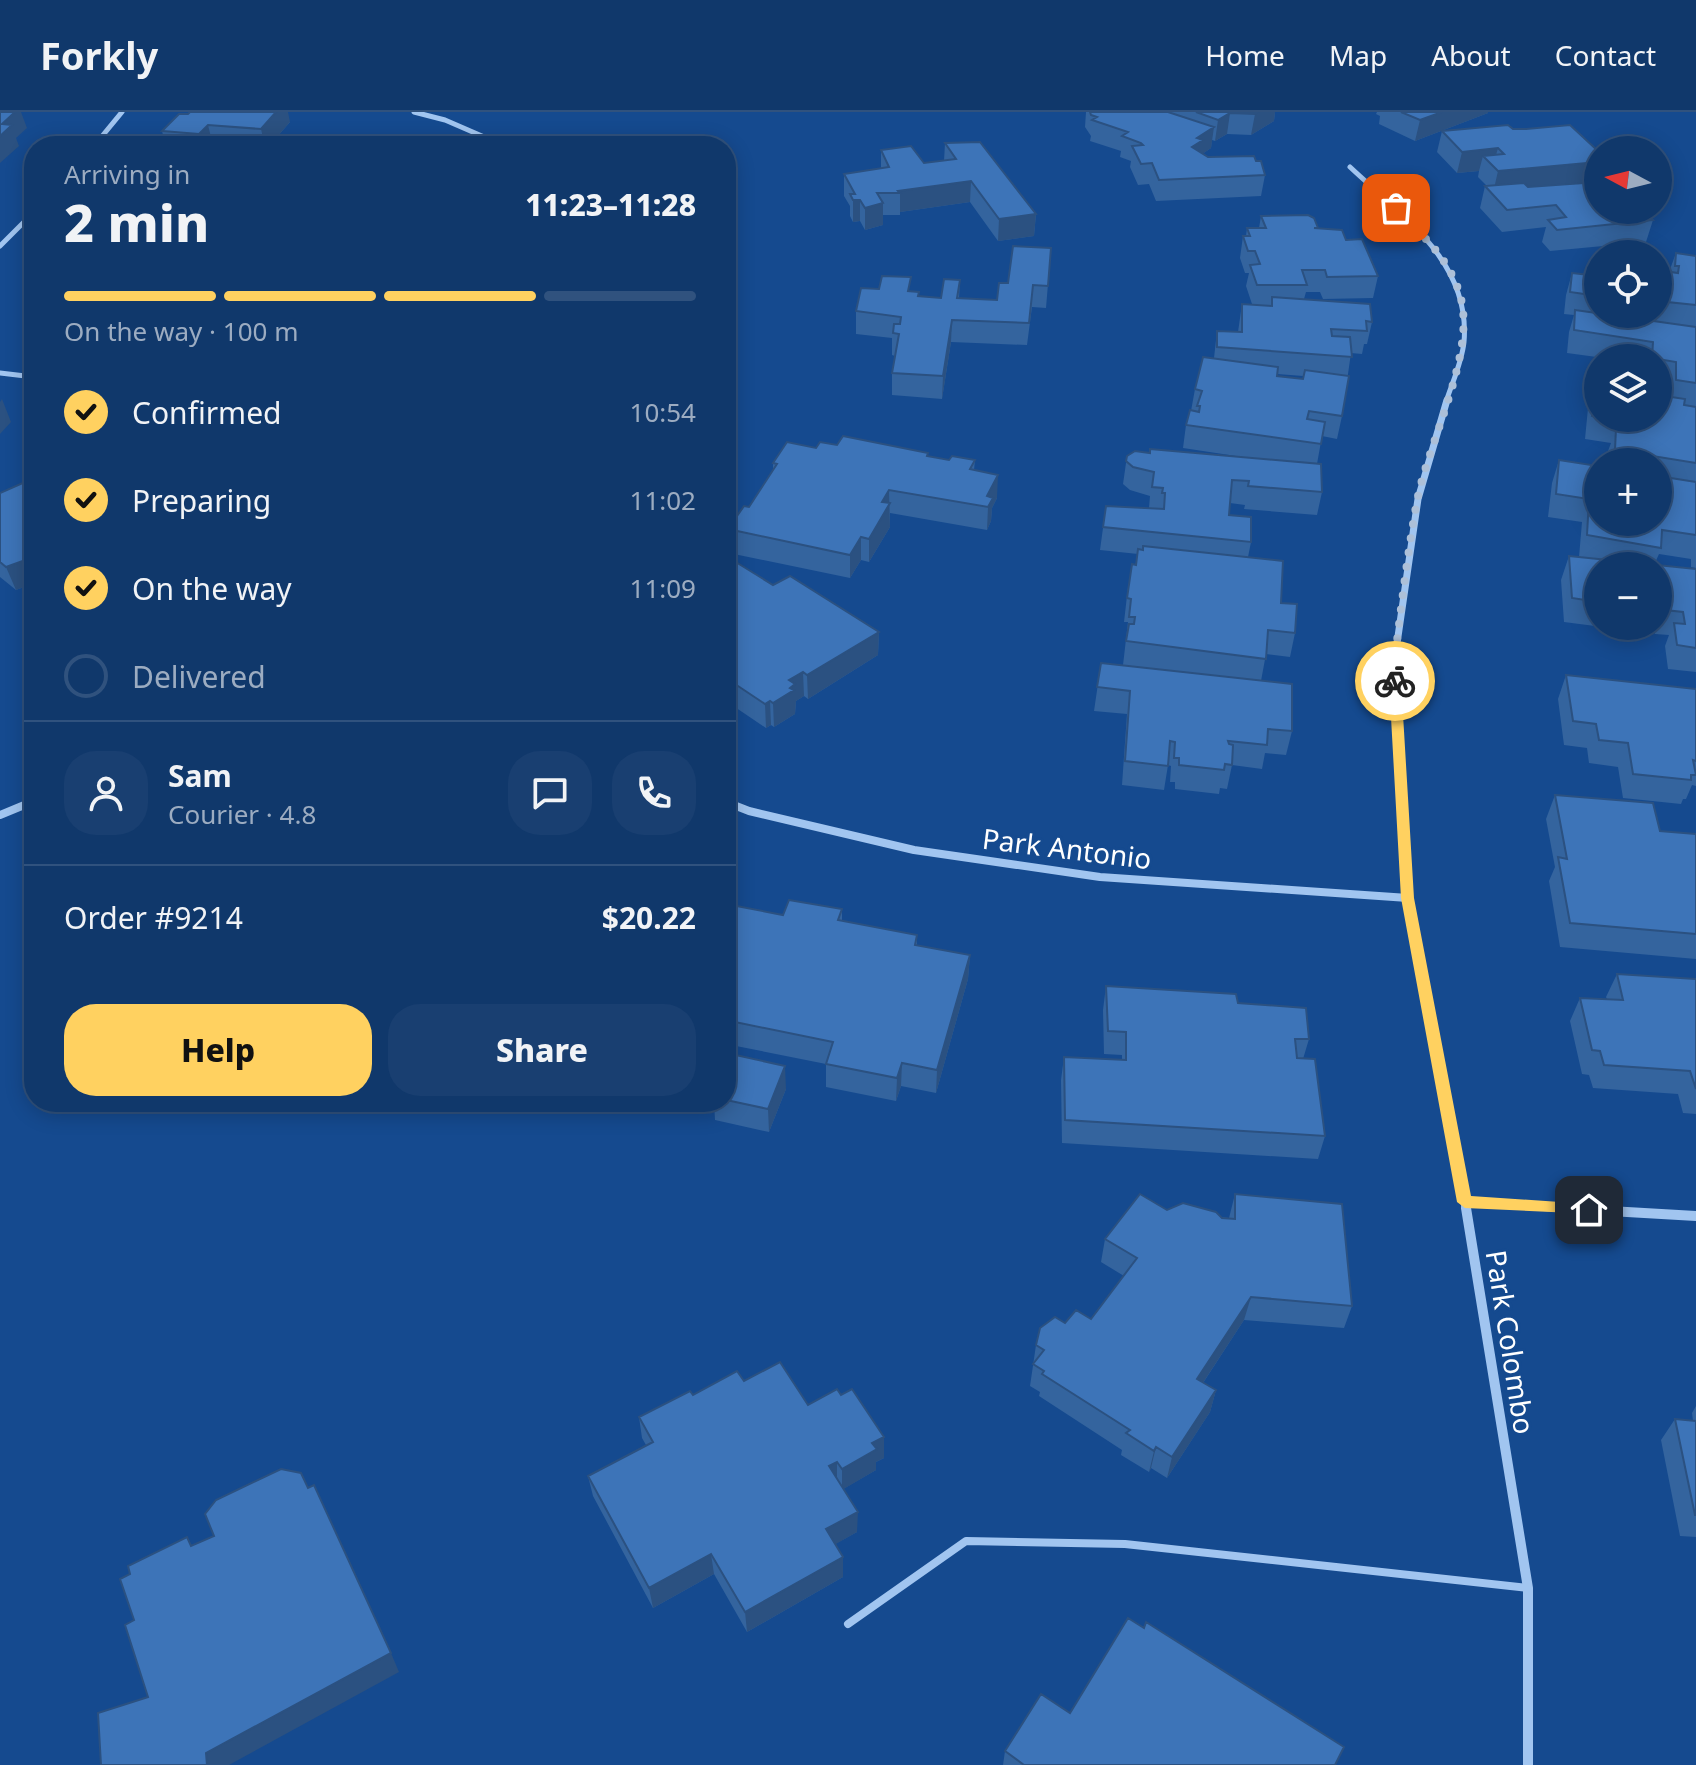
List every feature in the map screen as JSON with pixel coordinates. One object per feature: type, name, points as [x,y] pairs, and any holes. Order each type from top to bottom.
[{"type":"street","points":[[102,136],[122,112]]},
{"type":"street","points":[[414,112],[445,120],[482,136]]},
{"type":"street","name":"Park Colombo","points":[[1350,167],[1438,250],[1461,296],[1464,343],[1418,499],[1394,664],[1408,898],[1465,1202],[1528,1588],[1528,1765]]},
{"type":"street","points":[[0,246],[24,222]]},
{"type":"street","points":[[0,373],[24,376]]},
{"type":"street","points":[[0,815],[24,805]]},
{"type":"street","name":"Park Antonio","points":[[736,806],[914,850],[1100,877],[1408,898]]},
{"type":"street","points":[[1465,1202],[1696,1216]]},
{"type":"lane","points":[[848,1624],[966,1541],[1125,1544],[1528,1588]]},
{"type":"building","points":[[0,112],[15,112],[2,124],[12,125],[0,136]]},
{"type":"building","points":[[276,112],[261,129],[208,125],[199,134],[162,131],[179,114]]},
{"type":"building","points":[[1090,112],[1168,112],[1214,127],[1197,138],[1203,140],[1192,147],[1208,157],[1254,156],[1256,161],[1261,161],[1265,175],[1159,180],[1152,163],[1141,164],[1132,146],[1143,145],[1141,143],[1122,136],[1128,132],[1092,120],[1097,117]]},
{"type":"building","points":[[1196,112],[1258,112],[1230,113],[1218,120]]},
{"type":"building","points":[[1401,112],[1442,112],[1420,120]]},
{"type":"building","points":[[1508,125],[1513,129],[1526,129],[1570,125],[1584,138],[1584,163],[1498,171],[1483,156],[1504,154],[1498,148],[1462,152],[1442,131]]},
{"type":"building","points":[[980,142],[1036,214],[999,219],[971,181],[898,191],[900,193],[877,193],[883,203],[865,208],[860,200],[853,200],[850,194],[855,194],[844,174],[889,167],[881,150],[911,146],[924,163],[956,159],[945,143]]},
{"type":"building","points":[[1524,183],[1528,187],[1584,183],[1584,224],[1615,224],[1557,230],[1548,220],[1566,217],[1556,205],[1507,210],[1485,186]]},
{"type":"building","points":[[1308,215],[1314,218],[1318,228],[1314,228],[1342,230],[1346,240],[1362,239],[1378,276],[1327,277],[1325,270],[1302,270],[1307,285],[1257,285],[1250,265],[1260,264],[1255,251],[1248,251],[1243,236],[1250,236],[1247,228],[1266,228],[1261,216]]},
{"type":"building","points":[[1013,246],[1051,248],[1048,286],[1033,285],[1029,323],[952,320],[943,376],[892,373],[899,334],[893,333],[894,324],[900,324],[901,317],[856,311],[861,288],[879,289],[882,276],[911,277],[908,291],[919,292],[918,296],[941,298],[944,279],[960,280],[957,298],[997,300],[999,283],[1008,283]]},
{"type":"building","points":[[1676,253],[1696,256],[1696,305],[1672,302],[1672,272],[1678,273],[1679,266],[1675,266]]},
{"type":"building","points":[[1572,273],[1584,274],[1584,294],[1570,292]]},
{"type":"building","points":[[1272,297],[1370,304],[1372,322],[1366,321],[1367,331],[1331,329],[1332,336],[1350,337],[1352,357],[1217,347],[1217,331],[1242,332],[1242,304],[1272,306]]},
{"type":"building","points":[[1575,310],[1584,311],[1584,328],[1672,328],[1672,324],[1696,327],[1696,383],[1676,380],[1672,344],[1653,344],[1574,330]]},
{"type":"building","points":[[1203,357],[1278,367],[1277,376],[1303,379],[1305,370],[1349,376],[1342,416],[1309,411],[1307,419],[1325,422],[1321,444],[1186,425],[1190,410],[1199,412],[1200,406],[1197,406],[1202,391],[1195,389]]},
{"type":"building","points":[[1672,397],[1685,399],[1684,405],[1696,407],[1696,463],[1672,459],[1672,448],[1615,448],[1616,432],[1672,432]]},
{"type":"building","points":[[843,436],[949,460],[952,456],[975,460],[970,469],[998,475],[987,496],[993,498],[988,507],[889,490],[882,502],[890,503],[869,539],[861,537],[850,555],[736,531],[736,518],[744,506],[749,507],[777,464],[773,463],[787,442],[816,448],[820,442],[837,445]]},
{"type":"building","points":[[1150,449],[1321,464],[1322,492],[1248,486],[1249,481],[1232,480],[1229,515],[1251,517],[1251,542],[1103,527],[1106,506],[1164,509],[1163,488],[1152,487],[1154,472],[1133,467],[1126,461],[1127,456],[1135,451],[1150,453]]},
{"type":"building","points":[[1559,460],[1584,464],[1584,498],[1556,494]]},
{"type":"building","points":[[1672,478],[1696,482],[1696,535],[1672,531]]},
{"type":"building","points":[[24,482],[24,561],[6,567],[0,562],[0,493]]},
{"type":"building","points":[[1593,536],[1662,536],[1661,548]]},
{"type":"building","points":[[1143,546],[1283,561],[1281,603],[1297,604],[1295,633],[1268,630],[1266,659],[1126,641],[1129,624],[1134,624],[1135,617],[1129,617],[1131,599],[1127,598],[1132,564],[1136,565],[1138,549],[1143,550]]},
{"type":"building","points":[[1569,556],[1584,558],[1584,600],[1572,598]]},
{"type":"building","points":[[736,562],[773,585],[790,576],[879,632],[807,675],[803,672],[789,680],[795,684],[790,688],[794,690],[773,703],[765,704],[736,685]]},
{"type":"building","points":[[1672,567],[1696,569],[1696,648],[1677,645],[1674,623],[1685,624],[1683,612],[1672,611]]},
{"type":"building","points":[[1101,663],[1292,684],[1292,731],[1268,729],[1267,745],[1228,741],[1233,745],[1232,765],[1225,764],[1224,770],[1179,765],[1179,758],[1174,758],[1175,742],[1170,741],[1168,766],[1125,761],[1130,691],[1097,687]]},
{"type":"building","points":[[1566,675],[1696,689],[1696,761],[1693,760],[1696,775],[1691,775],[1691,780],[1633,774],[1628,743],[1599,740],[1596,724],[1573,721]]},
{"type":"building","points":[[1555,795],[1653,803],[1660,831],[1696,834],[1696,934],[1570,923],[1558,857],[1567,859]]},
{"type":"building","points":[[789,900],[842,909],[838,920],[917,935],[915,945],[970,955],[937,1070],[902,1063],[897,1078],[826,1064],[833,1042],[736,1022],[736,906],[783,915]]},
{"type":"building","points":[[1617,974],[1696,979],[1696,1089],[1690,1071],[1604,1065],[1600,1051],[1592,1050],[1580,998],[1623,1000]]},
{"type":"building","points":[[1106,986],[1236,994],[1238,1003],[1306,1008],[1309,1039],[1295,1039],[1297,1058],[1315,1059],[1325,1136],[1065,1120],[1064,1057],[1126,1060],[1126,1032],[1108,1031]]},
{"type":"building","points":[[736,1055],[785,1066],[768,1109],[736,1102]]},
{"type":"building","points":[[1140,1194],[1167,1210],[1183,1203],[1216,1212],[1222,1218],[1235,1219],[1235,1194],[1342,1204],[1352,1306],[1251,1297],[1197,1379],[1216,1390],[1172,1457],[1156,1447],[1154,1451],[1126,1433],[1130,1430],[1042,1374],[1044,1371],[1033,1364],[1044,1350],[1036,1345],[1040,1328],[1055,1317],[1065,1323],[1076,1310],[1091,1319],[1137,1258],[1105,1239]]},
{"type":"building","points":[[780,1362],[808,1405],[837,1389],[841,1395],[852,1389],[884,1437],[872,1443],[877,1449],[842,1469],[837,1462],[829,1466],[858,1512],[826,1529],[843,1557],[745,1612],[711,1554],[649,1588],[588,1476],[653,1442],[639,1417],[690,1391],[693,1395],[737,1371],[744,1381]]},
{"type":"building","points":[[1675,1419],[1696,1421],[1696,1515],[1695,1515]]},
{"type":"building","points":[[281,1469],[301,1473],[308,1488],[314,1485],[391,1653],[206,1753],[207,1765],[101,1765],[98,1713],[148,1697],[125,1625],[134,1620],[120,1579],[130,1574],[128,1566],[187,1537],[191,1546],[214,1536],[205,1514],[216,1500]]},
{"type":"building","points":[[1128,1618],[1144,1628],[1146,1622],[1344,1747],[1335,1765],[1024,1765],[1005,1751],[1041,1694],[1070,1713]]},
{"type":"way so far","points":[[1395,681],[1394,664],[1418,499],[1464,343],[1461,296],[1438,250],[1396,208]]},
{"type":"route","points":[[1395,681],[1408,898],[1465,1202],[1589,1210]]}]
